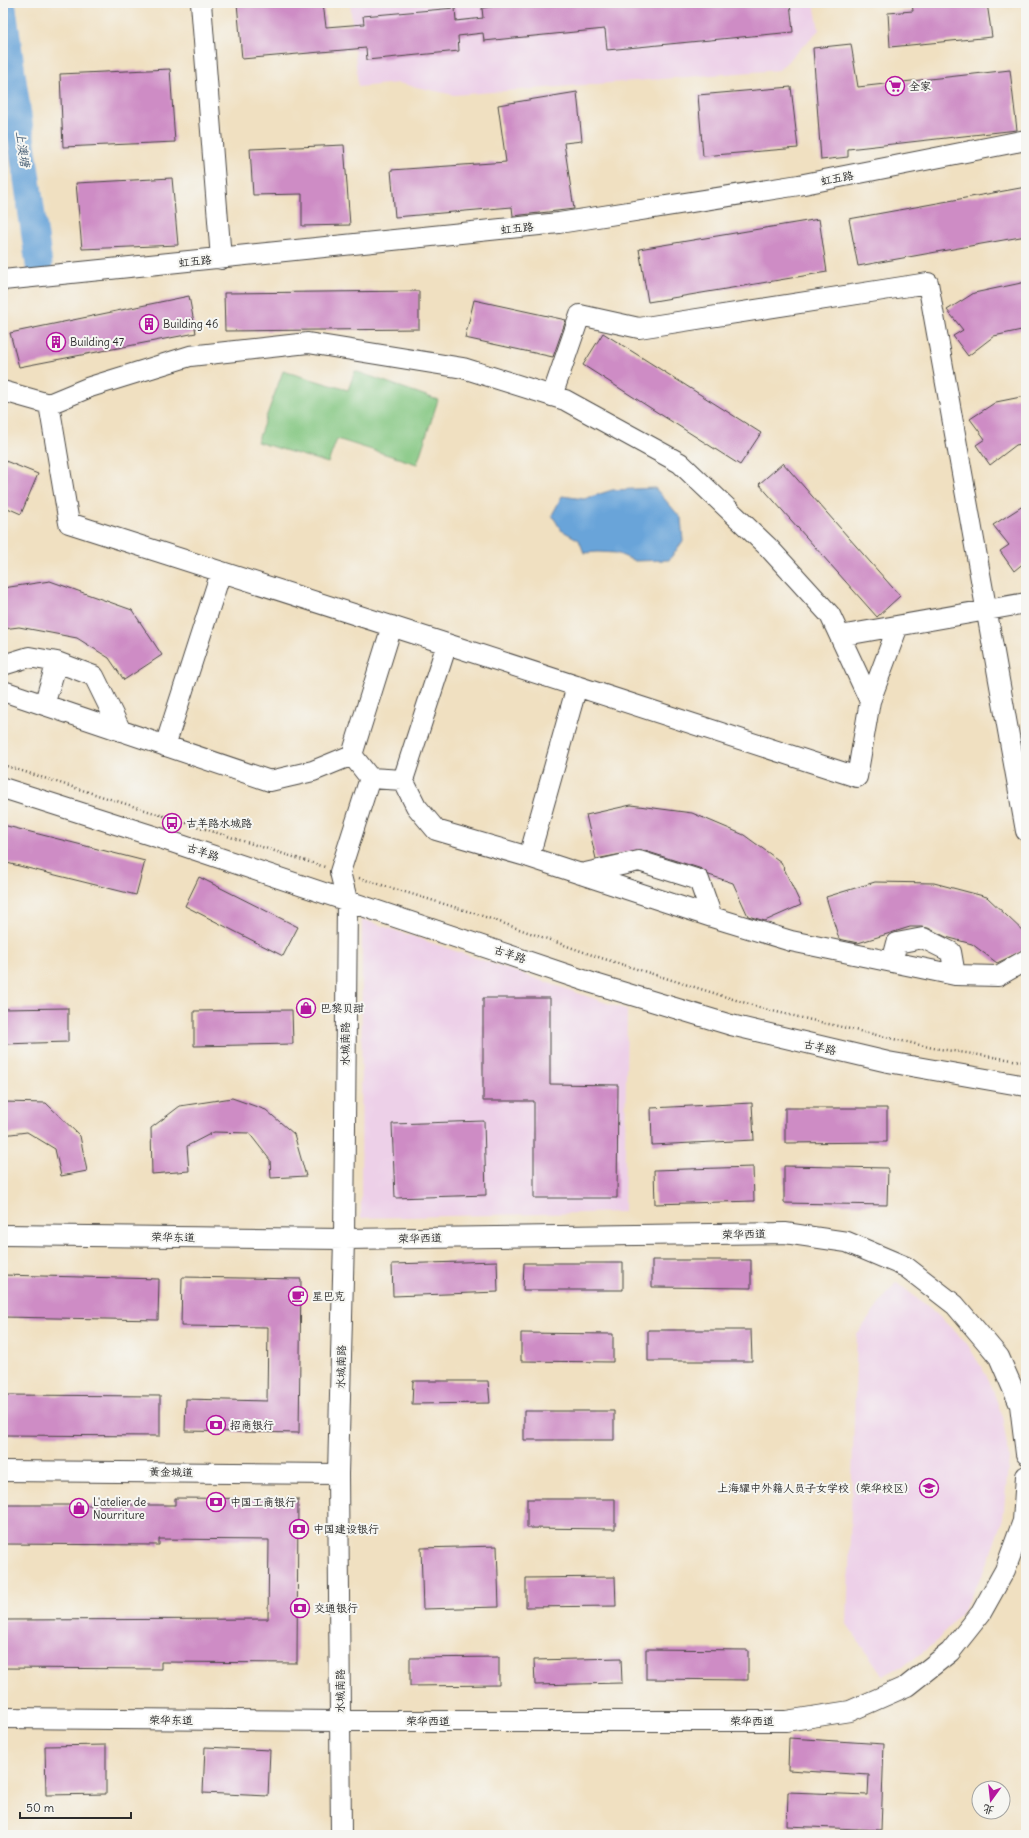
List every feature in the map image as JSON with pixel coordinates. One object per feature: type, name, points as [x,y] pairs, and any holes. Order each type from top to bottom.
[{"type":"street","points":[[201,3],[222,259]]},
{"type":"street","name":"虹五路","points":[[3,280],[559,224],[799,186],[1026,140]]},
{"type":"street","points":[[552,396],[580,315],[639,328],[928,283],[1026,831]]},
{"type":"street","points":[[3,392],[49,404],[90,387],[190,356],[308,343],[463,368],[565,400],[680,463],[769,548],[830,616],[870,701]]},
{"type":"street","points":[[49,404],[69,523],[857,777],[870,701],[898,626]]},
{"type":"street","points":[[165,746],[221,572]]},
{"type":"street","points":[[840,636],[1026,603]]},
{"type":"street","points":[[3,691],[270,781],[313,771],[352,754],[392,626]]},
{"type":"street","points":[[447,644],[403,780],[416,806],[436,830],[529,857],[712,918],[791,941],[955,975],[998,976],[1026,960]]},
{"type":"street","points":[[3,665],[29,657],[57,662],[94,676],[121,731]]},
{"type":"street","points":[[44,705],[57,662]]},
{"type":"street","points":[[529,857],[577,686]]},
{"type":"street","points":[[352,754],[370,778],[403,780]]},
{"type":"street","points":[[340,872],[370,778]]},
{"type":"street","name":"古羊路","points":[[3,788],[347,900],[592,983],[731,1025],[888,1062],[1026,1086]]},
{"type":"street","points":[[581,874],[639,860],[700,880],[712,918]]},
{"type":"street","points":[[651,897],[660,867]]},
{"type":"street","name":"水城南路","points":[[340,872],[347,900],[344,1238],[338,1474],[341,1835]]},
{"type":"street","points":[[892,962],[897,943],[924,938],[951,952],[955,975]]},
{"type":"street","points":[[919,968],[924,938]]},
{"type":"street","name":"荣华西道","points":[[344,1238],[785,1233],[847,1242],[906,1267],[955,1305],[999,1357],[1020,1405],[1026,1454]]},
{"type":"street","name":"荣华东道","points":[[3,1235],[344,1238]]},
{"type":"street","name":"黄金城道","points":[[3,1471],[338,1474]]},
{"type":"street","name":"荣华西道","points":[[340,1721],[786,1721],[850,1711],[907,1686],[950,1652],[981,1613],[1005,1570],[1023,1521],[1026,1476]]},
{"type":"street","name":"荣华东道","points":[[3,1718],[340,1721]]},
{"type":"path","points":[[3,765],[477,914],[596,956],[768,1010],[933,1048],[1026,1062]]},
{"type":"shaded area","points":[[350,3],[814,3],[819,30],[779,70],[454,95],[398,83],[358,87]]},
{"type":"shaded area","points":[[362,919],[627,1010],[624,1212],[361,1218]]},
{"type":"shaded area","name":"上海耀中外籍人员子女学校（荣华校区）","points":[[896,1282],[930,1308],[966,1342],[989,1380],[1002,1415],[1009,1458],[1003,1518],[985,1570],[964,1608],[936,1642],[911,1661],[883,1676],[847,1624],[857,1334]]},
{"type":"green space","points":[[283,371],[348,390],[355,371],[438,400],[417,464],[337,439],[328,463],[257,442]]},
{"type":"water","points":[[655,488],[681,518],[683,541],[669,560],[635,561],[616,553],[584,553],[579,540],[561,530],[552,515],[562,496],[584,499],[612,490]]},
{"type":"building","points":[[237,3],[323,3],[326,27],[364,24],[363,16],[455,8],[456,21],[483,18],[482,8],[522,3],[790,3],[793,32],[607,50],[605,29],[484,41],[483,33],[458,36],[459,51],[367,60],[366,48],[242,59]]},
{"type":"building","points":[[912,3],[987,3],[992,37],[890,47],[888,13],[913,11]]},
{"type":"building","points":[[851,44],[858,87],[1010,70],[1017,130],[848,149],[848,157],[821,160],[813,48]]},
{"type":"building","points":[[170,69],[175,142],[63,147],[60,74]]},
{"type":"building","points":[[791,87],[798,148],[703,156],[698,95]]},
{"type":"building","points":[[577,92],[582,141],[564,143],[574,209],[513,216],[512,207],[395,217],[391,170],[506,162],[498,105]]},
{"type":"building","points":[[344,145],[350,225],[302,226],[302,194],[253,195],[250,149]]},
{"type":"building","points":[[172,178],[178,245],[82,249],[76,183]]},
{"type":"building","points":[[1026,187],[1026,236],[858,266],[849,219]]},
{"type":"building","points":[[819,219],[827,272],[648,302],[639,249]]},
{"type":"building","points":[[1026,282],[1026,329],[994,336],[968,356],[953,336],[963,330],[947,310],[974,293]]},
{"type":"building","points":[[419,291],[419,329],[225,331],[224,293]]},
{"type":"building","points":[[189,296],[196,333],[19,367],[10,333]]},
{"type":"building","points":[[474,300],[566,320],[553,357],[465,338]]},
{"type":"building","points":[[603,333],[761,433],[740,465],[583,365]]},
{"type":"building","points":[[1026,396],[1026,443],[1016,445],[990,465],[976,445],[985,439],[970,419],[996,402]]},
{"type":"building","points":[[3,460],[38,474],[21,514],[3,506]]},
{"type":"building","points":[[783,463],[900,596],[877,617],[759,484]]},
{"type":"building","points":[[1026,504],[1026,561],[1014,571],[1000,551],[1009,545],[993,525]]},
{"type":"building","points":[[50,581],[132,610],[162,655],[124,680],[109,658],[77,638],[19,627],[3,629],[3,588]]},
{"type":"building","points":[[631,805],[692,813],[744,835],[781,862],[801,905],[765,921],[748,916],[733,883],[709,875],[702,869],[642,850],[596,859],[586,815]]},
{"type":"building","points":[[3,825],[145,861],[136,895],[3,862]]},
{"type":"building","points":[[199,877],[298,927],[283,956],[185,906]]},
{"type":"building","points":[[875,882],[934,883],[987,897],[1026,934],[1026,949],[997,963],[972,944],[946,937],[928,928],[921,927],[910,927],[858,943],[839,939],[826,897]]},
{"type":"building","points":[[483,998],[550,998],[550,1084],[618,1085],[617,1198],[534,1198],[534,1101],[483,1101]]},
{"type":"building","points":[[68,1008],[68,1042],[3,1044],[3,1009]]},
{"type":"building","points":[[292,1010],[293,1044],[194,1046],[194,1011]]},
{"type":"building","points":[[232,1098],[266,1110],[294,1134],[306,1176],[271,1178],[270,1160],[249,1133],[214,1132],[187,1146],[189,1171],[152,1174],[151,1128],[180,1106]]},
{"type":"building","points":[[3,1102],[46,1103],[80,1136],[87,1171],[61,1176],[55,1149],[27,1132],[3,1135]]},
{"type":"building","points":[[752,1103],[754,1140],[652,1145],[651,1108]]},
{"type":"building","points":[[785,1108],[887,1108],[887,1142],[785,1143]]},
{"type":"building","points":[[484,1121],[486,1195],[395,1198],[392,1124]]},
{"type":"building","points":[[784,1166],[888,1168],[887,1205],[784,1203]]},
{"type":"building","points":[[753,1167],[754,1201],[655,1204],[654,1170]]},
{"type":"building","points":[[652,1260],[751,1260],[751,1288],[652,1287]]},
{"type":"building","points":[[497,1261],[498,1292],[393,1296],[392,1264]]},
{"type":"building","points":[[524,1263],[623,1263],[623,1290],[523,1290]]},
{"type":"building","points":[[3,1275],[159,1279],[158,1320],[3,1317]]},
{"type":"building","points":[[182,1277],[301,1279],[299,1433],[185,1431],[186,1399],[267,1401],[268,1327],[181,1326]]},
{"type":"building","points":[[648,1330],[751,1330],[752,1361],[648,1361]]},
{"type":"building","points":[[521,1333],[613,1334],[613,1362],[521,1361]]},
{"type":"building","points":[[413,1381],[488,1381],[490,1403],[412,1404]]},
{"type":"building","points":[[3,1395],[160,1396],[160,1436],[3,1435]]},
{"type":"building","points":[[524,1411],[614,1411],[614,1440],[524,1440]]},
{"type":"building","points":[[175,1498],[298,1499],[297,1663],[161,1662],[161,1669],[3,1668],[3,1620],[268,1619],[269,1540],[159,1539],[159,1545],[3,1544],[3,1505],[175,1505]]},
{"type":"building","points":[[527,1499],[615,1499],[615,1529],[527,1528]]},
{"type":"building","points":[[497,1546],[499,1607],[423,1609],[421,1548]]},
{"type":"building","points":[[615,1577],[616,1606],[526,1607],[526,1578]]},
{"type":"building","points":[[646,1649],[748,1650],[748,1680],[646,1679]]},
{"type":"building","points":[[499,1657],[499,1685],[410,1686],[410,1658]]},
{"type":"building","points":[[621,1658],[622,1683],[535,1685],[534,1660]]},
{"type":"building","points":[[789,1738],[884,1744],[881,1830],[787,1826],[788,1792],[868,1795],[869,1775],[788,1770]]},
{"type":"building","points":[[106,1745],[106,1794],[46,1795],[45,1746]]},
{"type":"building","points":[[205,1747],[270,1750],[268,1796],[203,1793]]},
{"type":"waterway","name":"上澳塘","points":[[3,9],[39,265]]},
{"type":"place","name":"全家","points":[[895,86]]},
{"type":"place","name":"Building 46","points":[[149,324]]},
{"type":"place","name":"Building 47","points":[[56,342]]},
{"type":"place","name":"古羊路水城路","points":[[172,823]]},
{"type":"place","name":"巴黎贝甜","points":[[306,1008]]},
{"type":"place","name":"星巴克","points":[[298,1296]]},
{"type":"place","name":"招商银行","points":[[216,1425]]},
{"type":"place","name":"上海耀中外籍人员子女学校（荣华校区）","points":[[929,1488]]},
{"type":"place","name":"中国工商银行","points":[[216,1502]]},
{"type":"place","name":"L'atelier de Nourriture","points":[[79,1508]]},
{"type":"place","name":"中国建设银行","points":[[299,1529]]},
{"type":"place","name":"交通银行","points":[[300,1608]]}]
